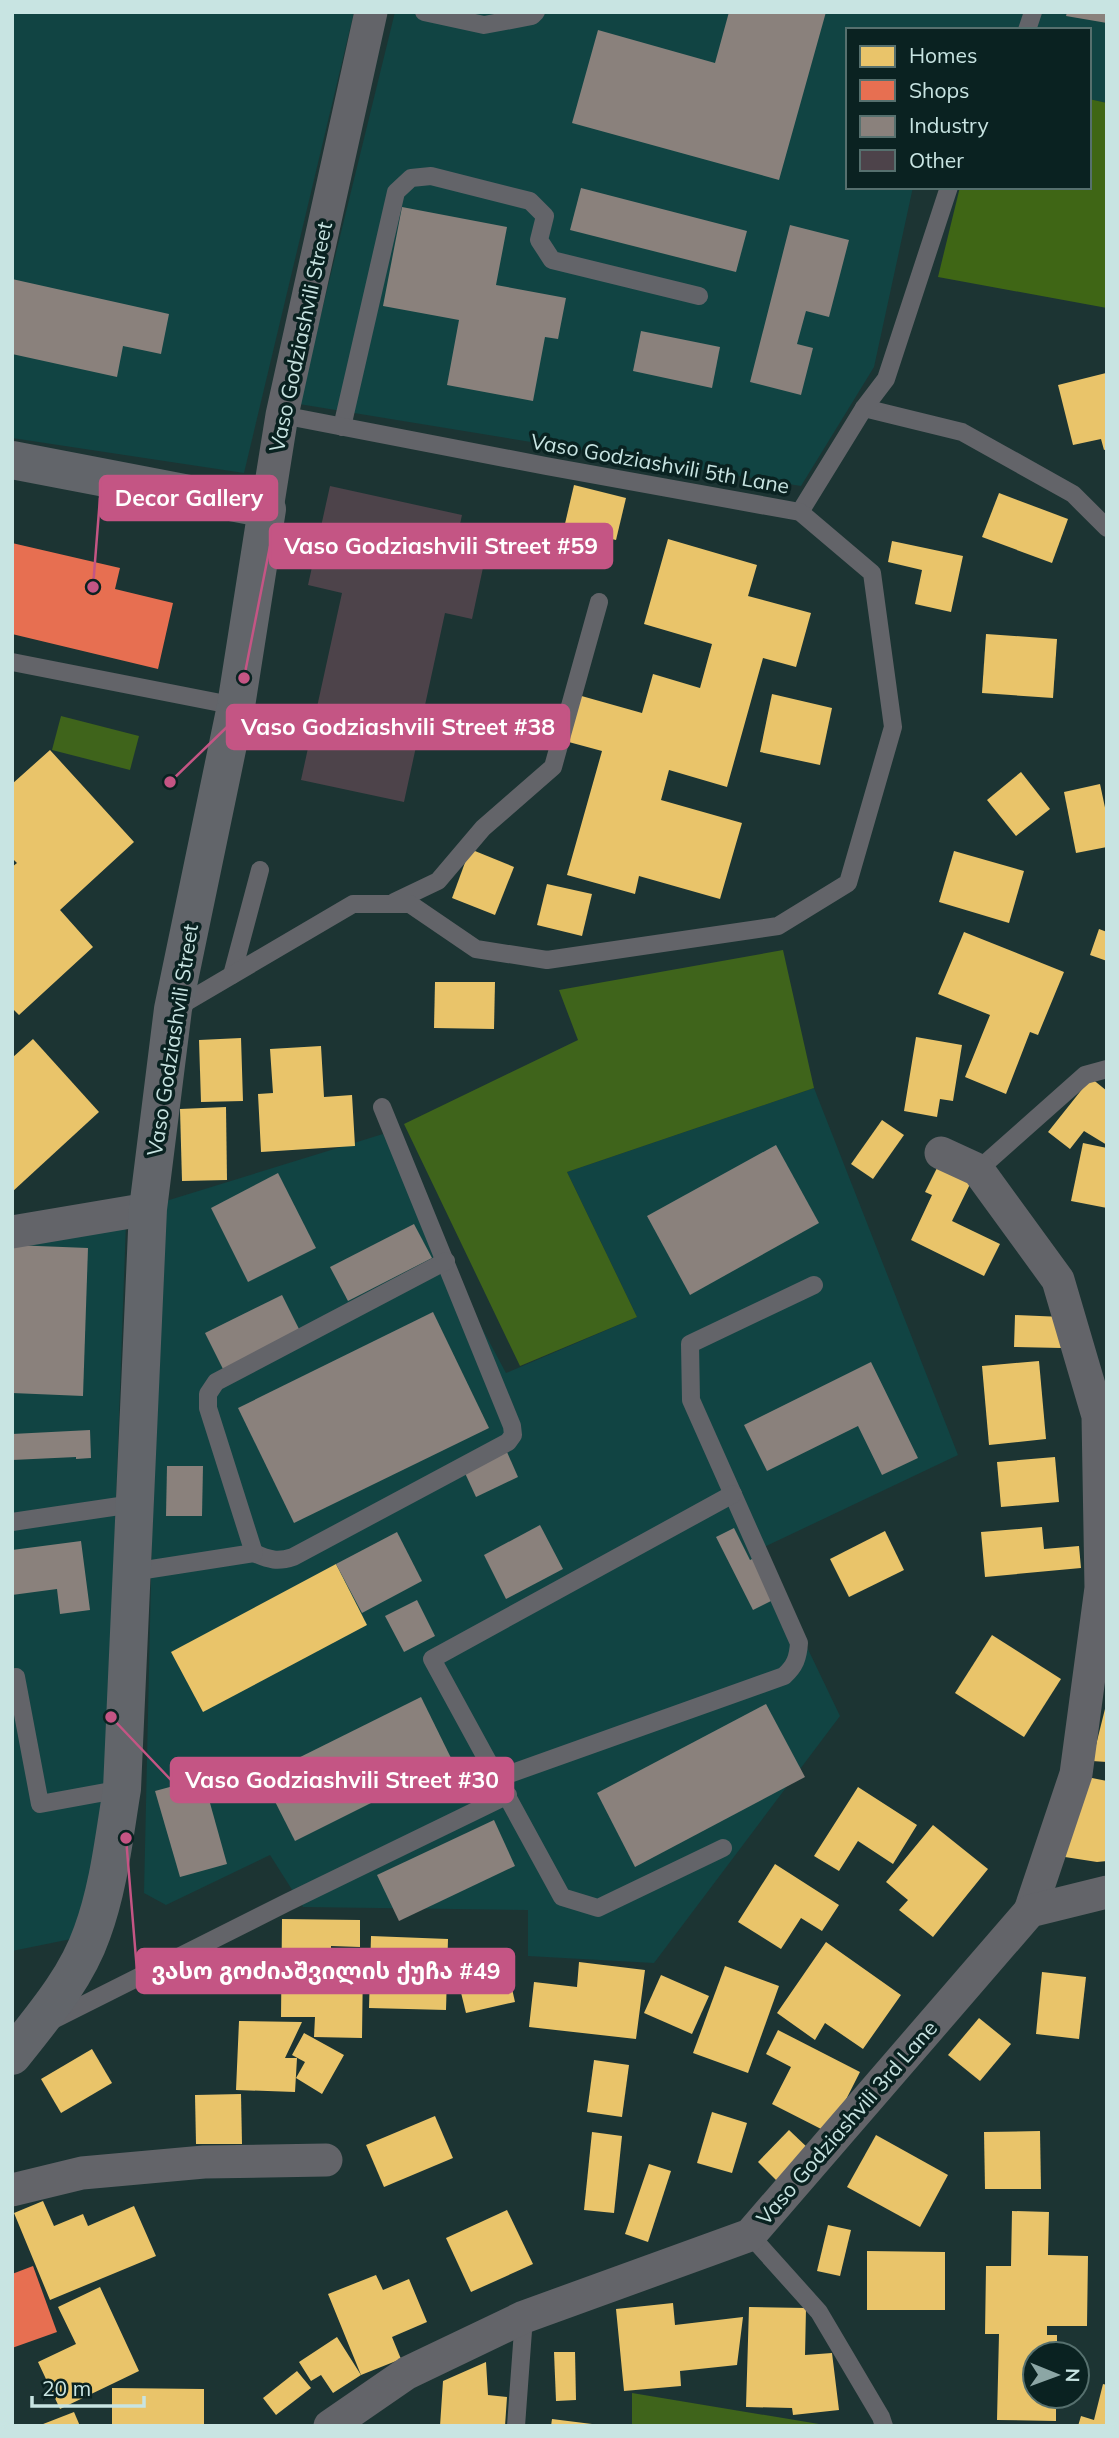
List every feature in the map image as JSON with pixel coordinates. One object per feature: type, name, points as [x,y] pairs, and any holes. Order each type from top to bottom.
[{"type":"main road","points":[[12,460],[267,509]]},
{"type":"main road","name":"Vaso Godziashvili Street","points":[[22,2044],[65,1987],[92,1934],[109,1869],[122,1789],[148,1209],[173,1009],[236,706],[267,509]]},
{"type":"street","name":"Vaso Godziashvili Street","points":[[267,509],[282,415],[371,12]]},
{"type":"street","points":[[941,1153],[978,1170],[1058,1280],[1098,1416],[1101,1588],[1076,1774],[1030,1911]]},
{"type":"street","points":[[12,1232],[148,1209]]},
{"type":"street","points":[[1030,1911],[1107,1892]]},
{"type":"street","name":"Vaso Godziashvili 3rd Lane","points":[[330,2426],[407,2373],[524,2317],[750,2235],[1030,1911]]},
{"type":"street","points":[[12,2190],[82,2173],[204,2162],[326,2160]]},
{"type":"lane","points":[[424,12],[484,25],[532,16],[536,12]]},
{"type":"lane","points":[[342,427],[396,192],[411,178],[431,176],[530,201],[545,216],[539,240],[552,260],[699,296]]},
{"type":"lane","name":"Vaso Godziashvili 5th Lane","points":[[282,415],[546,467],[800,512],[864,408],[887,379],[948,189]]},
{"type":"lane","points":[[864,408],[962,432],[1073,494],[1107,528]]},
{"type":"lane","points":[[173,1009],[353,904],[410,904],[476,949],[547,960],[778,926],[848,883],[893,727],[872,573],[800,512]]},
{"type":"lane","points":[[391,904],[438,881],[482,828],[553,767],[600,602]]},
{"type":"lane","points":[[12,662],[236,706]]},
{"type":"lane","points":[[232,975],[260,870]]},
{"type":"lane","points":[[978,1170],[1085,1075],[1107,1069]]},
{"type":"lane","points":[[132,1572],[254,1553],[280,1561],[293,1557],[509,1442],[513,1435],[512,1426],[382,1107]]},
{"type":"lane","points":[[254,1553],[208,1408],[208,1394],[216,1382],[446,1261]]},
{"type":"lane","points":[[498,1778],[784,1676],[793,1667],[798,1657],[799,1643],[691,1400],[690,1344],[814,1285]]},
{"type":"lane","points":[[723,1848],[598,1908],[562,1897],[432,1659],[733,1494]]},
{"type":"lane","points":[[12,1522],[133,1504]]},
{"type":"lane","points":[[12,1678],[16,1677],[40,1804],[122,1789]]},
{"type":"lane","points":[[22,2044],[288,1902],[508,1795]]},
{"type":"lane","points":[[750,2235],[819,2312],[884,2426]]},
{"type":"lane","points":[[516,2426],[524,2317]]},
{"type":"shaded area","points":[[12,12],[354,12],[244,473],[12,438]]},
{"type":"shaded area","points":[[395,12],[1107,12],[1107,103],[1091,99],[1091,28],[846,28],[846,189],[913,189],[874,367],[801,486],[299,404]]},
{"type":"shaded area","points":[[814,1088],[958,1455],[760,1549],[840,1716],[654,1963],[528,1956],[528,1910],[303,1907],[270,1855],[166,1905],[144,1893],[152,1534],[166,1201],[383,1134],[506,1373],[637,1317],[567,1172]]},
{"type":"shaded area","points":[[126,1222],[103,1862],[81,1937],[12,1951],[12,1238]]},
{"type":"green space","points":[[1091,99],[1107,103],[1107,308],[938,277],[960,189],[1091,189]]},
{"type":"green space","points":[[61,716],[139,736],[130,770],[52,750]]},
{"type":"green space","points":[[783,950],[814,1088],[567,1172],[637,1317],[520,1366],[404,1124],[578,1040],[559,990]]},
{"type":"green space","points":[[632,2393],[831,2426],[632,2426]]},
{"type":"building: Homes","points":[[1106,373],[1107,449],[1104,450],[1101,439],[1073,445],[1058,385]]},
{"type":"building: Homes","points":[[574,485],[626,498],[616,540],[564,528]]},
{"type":"building: Homes","points":[[999,493],[1068,519],[1052,563],[982,537]]},
{"type":"building: Homes","points":[[668,539],[757,565],[748,596],[811,613],[796,667],[763,658],[727,787],[669,770],[661,800],[742,823],[720,899],[639,876],[635,894],[567,875],[602,751],[565,741],[578,695],[642,713],[653,674],[700,688],[712,644],[644,624]]},
{"type":"building: Homes","points":[[892,541],[963,556],[951,612],[915,604],[922,570],[888,562]]},
{"type":"building: Homes","points":[[986,634],[1057,639],[1053,698],[982,693]]},
{"type":"building: Homes","points":[[772,694],[832,708],[820,765],[760,752]]},
{"type":"building: Homes","points":[[50,750],[134,842],[60,910],[93,947],[19,1015],[12,1008],[12,867],[17,863],[12,858],[12,784]]},
{"type":"building: Homes","points":[[1021,772],[1050,809],[1016,836],[987,800]]},
{"type":"building: Homes","points":[[1100,784],[1107,817],[1107,847],[1076,853],[1064,792]]},
{"type":"building: Homes","points":[[470,849],[514,867],[495,915],[452,898]]},
{"type":"building: Homes","points":[[954,851],[1024,871],[1009,923],[939,902]]},
{"type":"building: Homes","points":[[547,884],[592,894],[582,936],[537,925]]},
{"type":"building: Homes","points":[[1099,929],[1107,932],[1107,961],[1090,955]]},
{"type":"building: Homes","points":[[964,932],[1064,972],[1038,1035],[1030,1032],[1006,1094],[965,1077],[990,1015],[938,994]]},
{"type":"building: Homes","points":[[435,982],[495,982],[494,1029],[434,1028]]},
{"type":"building: Homes","points":[[916,1037],[962,1045],[953,1101],[940,1099],[937,1117],[904,1111]]},
{"type":"building: Homes","points":[[241,1038],[243,1101],[201,1102],[199,1040]]},
{"type":"building: Homes","points":[[33,1039],[99,1112],[12,1192],[12,1058]]},
{"type":"building: Homes","points":[[321,1046],[324,1097],[352,1095],[355,1146],[261,1152],[258,1094],[273,1093],[270,1049]]},
{"type":"building: Homes","points":[[1091,1078],[1107,1091],[1107,1145],[1084,1131],[1070,1149],[1048,1132]]},
{"type":"building: Homes","points":[[226,1107],[227,1180],[182,1181],[180,1109]]},
{"type":"building: Homes","points":[[882,1120],[904,1135],[873,1179],[851,1164]]},
{"type":"building: Homes","points":[[1083,1143],[1107,1148],[1107,1208],[1071,1201]]},
{"type":"building: Homes","points":[[939,1164],[972,1180],[952,1221],[1000,1244],[984,1276],[911,1240],[932,1195],[925,1192]]},
{"type":"building: Homes","points":[[1015,1315],[1063,1317],[1061,1348],[1014,1347]]},
{"type":"building: Homes","points":[[1039,1361],[1046,1439],[989,1445],[982,1366]]},
{"type":"building: Homes","points":[[1055,1457],[1059,1502],[1001,1507],[997,1462]]},
{"type":"building: Homes","points":[[1042,1527],[1044,1549],[1079,1546],[1081,1568],[985,1577],[981,1532]]},
{"type":"building: Homes","points":[[885,1531],[904,1570],[849,1597],[830,1559]]},
{"type":"building: Homes","points":[[336,1564],[367,1625],[203,1712],[171,1652]]},
{"type":"building: Homes","points":[[992,1635],[1061,1679],[1024,1737],[955,1693]]},
{"type":"building: Homes","points":[[1106,1705],[1107,1762],[1092,1761]]},
{"type":"building: Homes","points":[[1082,1776],[1107,1781],[1107,1861],[1065,1857]]},
{"type":"building: Homes","points":[[858,1787],[917,1825],[893,1864],[858,1841],[839,1871],[814,1856]]},
{"type":"building: Homes","points":[[933,1825],[988,1869],[933,1937],[899,1910],[908,1900],[886,1882]]},
{"type":"building: Homes","points":[[775,1864],[839,1905],[822,1931],[801,1918],[781,1949],[738,1922]]},
{"type":"building: Homes","points":[[282,1919],[360,1920],[360,1947],[331,1946],[331,1963],[363,1963],[362,2038],[314,2037],[315,2017],[281,2017]]},
{"type":"building: Homes","points":[[371,1936],[448,1939],[446,2010],[369,2008]]},
{"type":"building: Homes","points":[[826,1942],[901,1995],[863,2049],[825,2023],[815,2040],[777,2013]]},
{"type":"building: Homes","points":[[503,1949],[515,2002],[466,2013],[453,1960]]},
{"type":"building: Homes","points":[[579,1962],[645,1970],[636,2039],[529,2027],[534,1982],[577,1987]]},
{"type":"building: Homes","points":[[725,1966],[779,1986],[748,2073],[693,2053]]},
{"type":"building: Homes","points":[[1042,1972],[1086,1977],[1079,2039],[1036,2034]]},
{"type":"building: Homes","points":[[661,1975],[709,1996],[692,2034],[644,2013]]},
{"type":"building: Homes","points":[[979,2018],[1011,2044],[980,2081],[948,2055]]},
{"type":"building: Homes","points":[[239,2021],[302,2022],[285,2058],[297,2058],[295,2092],[236,2090]]},
{"type":"building: Homes","points":[[778,2030],[860,2072],[829,2133],[772,2104],[791,2067],[766,2054]]},
{"type":"building: Homes","points":[[304,2033],[344,2055],[322,2094],[296,2078],[305,2062],[292,2055]]},
{"type":"building: Homes","points":[[92,2049],[112,2083],[61,2113],[41,2079]]},
{"type":"building: Homes","points":[[594,2060],[629,2065],[622,2117],[587,2112]]},
{"type":"building: Homes","points":[[241,2094],[242,2144],[196,2144],[195,2095]]},
{"type":"building: Homes","points":[[712,2112],[747,2123],[732,2173],[697,2163]]},
{"type":"building: Homes","points":[[435,2116],[453,2158],[384,2187],[366,2145]]},
{"type":"building: Homes","points":[[789,2130],[810,2150],[779,2183],[758,2162]]},
{"type":"building: Homes","points":[[1040,2131],[1041,2189],[985,2189],[984,2132]]},
{"type":"building: Homes","points":[[592,2132],[622,2136],[614,2213],[584,2210]]},
{"type":"building: Homes","points":[[876,2135],[948,2175],[920,2227],[847,2187]]},
{"type":"building: Homes","points":[[649,2164],[671,2171],[648,2242],[625,2234]]},
{"type":"building: Homes","points":[[43,2201],[54,2226],[83,2214],[88,2226],[134,2206],[156,2256],[50,2300],[14,2213]]},
{"type":"building: Homes","points":[[507,2210],[533,2264],[471,2292],[446,2238]]},
{"type":"building: Homes","points":[[1012,2211],[1049,2212],[1048,2255],[1088,2256],[1087,2326],[1047,2326],[1047,2335],[1057,2335],[1057,2340],[1021,2340],[1021,2410],[1056,2410],[1056,2421],[997,2420],[999,2334],[985,2334],[986,2266],[1011,2266]]},
{"type":"building: Homes","points":[[828,2225],[851,2230],[840,2276],[817,2271]]},
{"type":"building: Homes","points":[[867,2251],[945,2252],[945,2310],[867,2310]]},
{"type":"building: Homes","points":[[376,2275],[383,2290],[409,2279],[427,2322],[392,2337],[401,2359],[361,2375],[328,2294]]},
{"type":"building: Homes","points":[[100,2287],[139,2371],[60,2409],[38,2362],[76,2344],[58,2307]]},
{"type":"building: Homes","points":[[673,2303],[675,2325],[743,2317],[737,2365],[680,2371],[681,2386],[624,2391],[616,2309]]},
{"type":"building: Homes","points":[[749,2307],[806,2308],[805,2355],[832,2353],[839,2410],[793,2415],[792,2408],[746,2407]]},
{"type":"building: Homes","points":[[337,2337],[361,2375],[333,2393],[321,2375],[311,2381],[299,2362]]},
{"type":"building: Homes","points":[[554,2352],[575,2352],[576,2400],[556,2401]]},
{"type":"building: Homes","points":[[486,2362],[488,2395],[507,2397],[505,2426],[440,2426],[443,2381]]},
{"type":"building: Homes","points":[[297,2371],[311,2388],[276,2415],[263,2398]]},
{"type":"building: Homes","points":[[1103,2384],[1107,2385],[1107,2426],[1078,2426],[1081,2416],[1094,2420]]},
{"type":"building: Homes","points":[[112,2388],[204,2389],[204,2426],[112,2426]]},
{"type":"building: Homes","points":[[74,2412],[80,2426],[38,2426]]},
{"type":"building: Homes","points":[[552,2419],[592,2424],[592,2426],[551,2426]]},
{"type":"building: Shops","points":[[12,543],[120,568],[115,589],[173,603],[158,669],[12,634]]},
{"type":"building: Shops","points":[[33,2266],[57,2332],[12,2348],[12,2274]]},
{"type":"building: Industry","points":[[729,12],[826,12],[779,180],[572,123],[598,30],[715,63]]},
{"type":"building: Industry","points":[[1067,12],[1107,12],[1107,23],[1066,16]]},
{"type":"building: Industry","points":[[581,188],[747,231],[736,272],[570,230]]},
{"type":"building: Industry","points":[[402,207],[507,227],[496,285],[566,298],[558,339],[545,337],[533,401],[447,385],[459,320],[383,306]]},
{"type":"building: Industry","points":[[790,225],[849,240],[829,317],[806,311],[797,344],[813,348],[801,395],[750,382]]},
{"type":"building: Industry","points":[[12,279],[169,314],[161,354],[123,346],[117,377],[12,354]]},
{"type":"building: Industry","points":[[641,331],[720,347],[712,388],[633,371]]},
{"type":"building: Industry","points":[[776,1145],[819,1223],[690,1295],[647,1216]]},
{"type":"building: Industry","points":[[278,1173],[316,1248],[248,1282],[211,1208]]},
{"type":"building: Industry","points":[[414,1224],[432,1258],[348,1301],[330,1267]]},
{"type":"building: Industry","points":[[12,1245],[88,1248],[83,1396],[12,1393]]},
{"type":"building: Industry","points":[[282,1295],[301,1333],[224,1371],[205,1333]]},
{"type":"building: Industry","points":[[433,1312],[489,1428],[294,1523],[238,1408]]},
{"type":"building: Industry","points":[[871,1362],[918,1458],[882,1475],[858,1426],[767,1471],[744,1425]]},
{"type":"building: Industry","points":[[90,1430],[91,1458],[12,1460],[12,1434]]},
{"type":"building: Industry","points":[[507,1452],[518,1477],[476,1497],[464,1471]]},
{"type":"building: Industry","points":[[167,1466],[203,1466],[202,1516],[166,1516]]},
{"type":"building: Industry","points":[[540,1525],[563,1569],[506,1599],[484,1555]]},
{"type":"building: Industry","points":[[734,1528],[750,1560],[756,1557],[777,1598],[753,1610],[716,1537]]},
{"type":"building: Industry","points":[[397,1532],[422,1581],[362,1613],[336,1564]]},
{"type":"building: Industry","points":[[81,1541],[90,1610],[60,1614],[57,1589],[12,1595],[12,1550]]},
{"type":"building: Industry","points":[[417,1600],[435,1636],[404,1652],[385,1616]]},
{"type":"building: Industry","points":[[421,1697],[453,1762],[295,1841],[262,1776]]},
{"type":"building: Industry","points":[[766,1704],[805,1777],[635,1867],[597,1793]]},
{"type":"building: Industry","points":[[203,1778],[227,1864],[180,1877],[155,1791]]},
{"type":"building: Industry","points":[[494,1820],[515,1866],[399,1921],[377,1875]]},
{"type":"building: Other","points":[[330,486],[462,515],[456,542],[487,549],[472,619],[445,613],[404,802],[301,780],[342,593],[308,585]]},
{"type":"place","name":"Decor Gallery","points":[[93,587]]},
{"type":"place","name":"Vaso Godziashvili Street #59","points":[[244,678]]},
{"type":"place","name":"Vaso Godziashvili Street #38","points":[[170,782]]},
{"type":"place","name":"Vaso Godziashvili Street #30","points":[[111,1717]]},
{"type":"place","name":"ვასო გოძიაშვილის ქუჩა #49","points":[[126,1838]]}]
